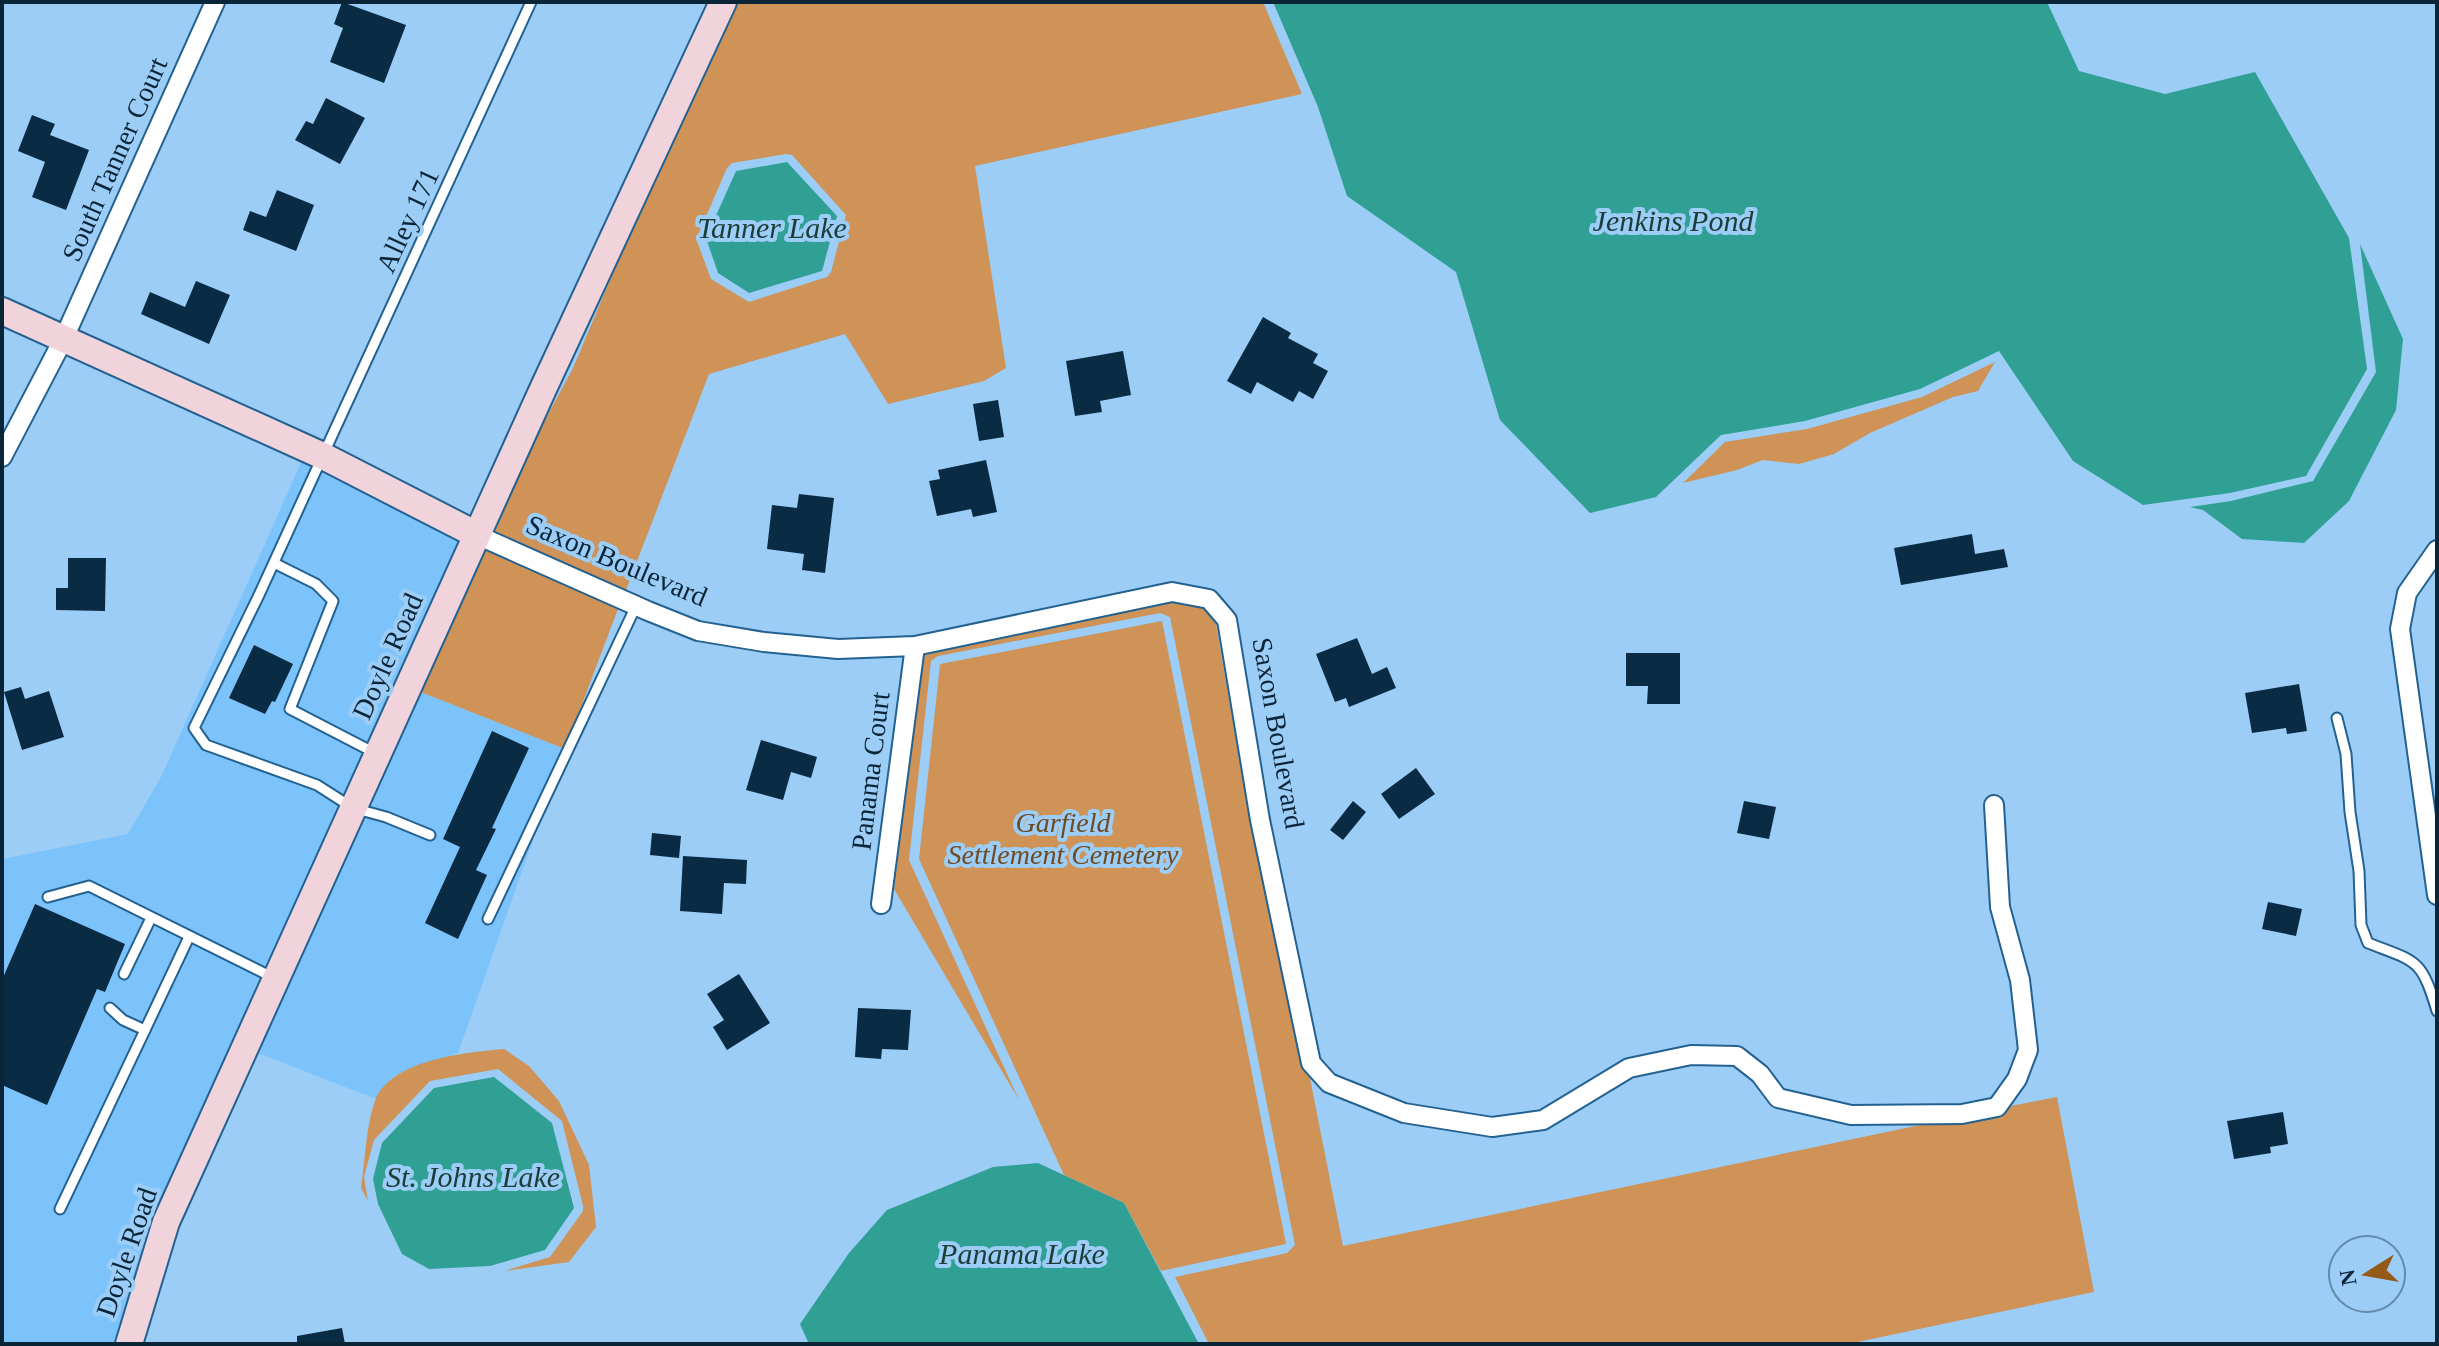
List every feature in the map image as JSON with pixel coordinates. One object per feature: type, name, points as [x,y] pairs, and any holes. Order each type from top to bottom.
[{"type":"main road","name":"Doyle Road","points":[[129,1344],[166,1222],[274,978],[723,2]]},
{"type":"main road","name":"Saxon Boulevard","points":[[2,311],[323,456],[477,535]]},
{"type":"street","name":"South Tanner Court","points":[[2,457],[64,338],[215,2]]},
{"type":"street","name":"Saxon Boulevard","points":[[477,535],[698,631],[764,642],[838,649],[915,646],[1172,592],[1209,599],[1227,620],[1260,820],[1311,1063],[1329,1083],[1404,1113],[1492,1127],[1543,1120],[1629,1068],[1691,1055],[1737,1056],[1760,1074],[1778,1098],[1851,1115],[1962,1114],[1997,1107],[2017,1079],[2028,1050],[2020,980],[2000,907],[1994,805]]},
{"type":"street","points":[[2437,550],[2407,593],[2400,629],[2437,895]]},
{"type":"street","name":"Panama Court","points":[[881,904],[915,646]]},
{"type":"lane","name":"Alley 171","points":[[353,808],[317,785],[206,745],[194,728],[274,563],[531,2]]},
{"type":"lane","points":[[274,563],[316,584],[333,601],[290,709],[378,754]]},
{"type":"lane","points":[[488,919],[636,606]]},
{"type":"lane","points":[[2337,718],[2346,754],[2350,812],[2359,871],[2361,925],[2368,943],[2410,959],[2426,975],[2437,1011]]},
{"type":"lane","points":[[353,808],[386,817],[430,835]]},
{"type":"lane","points":[[48,897],[89,886],[274,978]]},
{"type":"lane","points":[[124,974],[151,918]]},
{"type":"lane","points":[[60,1209],[189,937]]},
{"type":"lane","points":[[110,1008],[123,1020],[145,1030]]},
{"type":"shaded area","points":[[303,458],[463,540],[155,1219],[121,1320],[117,1344],[2,1344],[2,859],[128,834],[162,775]]},
{"type":"shaded area","points":[[418,691],[565,749],[458,1053],[394,1076],[376,1099],[258,1053],[205,1160]]},
{"type":"green space","points":[[737,2],[1263,2],[1302,94],[975,166],[1006,368],[984,381],[888,404],[845,334],[709,374],[626,590],[491,530],[524,459],[573,368],[643,202]],"holes":[[[792,155],[846,215],[831,272],[827,277],[749,302],[711,279],[697,241],[698,235],[732,163]]]},
{"type":"green space","points":[[1995,362],[1978,391],[1953,397],[1870,433],[1834,454],[1799,464],[1763,460],[1737,470],[1683,483],[1725,442],[1807,429],[1922,397]]},
{"type":"green space","points":[[483,549],[618,609],[565,749],[418,691]]},
{"type":"green space","points":[[1171,602],[1203,608],[1216,624],[1250,823],[1301,1066],[1310,1078],[1343,1246],[1925,1124],[1961,1124],[1999,1117],[2010,1106],[2057,1097],[2094,1292],[1848,1344],[1209,1344],[1175,1277],[1287,1253],[1295,1245],[1170,617],[1160,613],[938,656],[931,661],[909,860],[1019,1100],[894,889],[924,655]]},
{"type":"green space","name":"Garfield Settlement Cemetery","points":[[1162,621],[1286,1244],[1161,1271],[1124,1203],[1064,1175],[919,859],[940,664]]},
{"type":"green space","points":[[504,1049],[529,1066],[559,1101],[589,1165],[596,1227],[569,1262],[504,1271],[550,1257],[583,1211],[583,1206],[562,1121],[498,1069],[430,1081],[374,1140],[364,1177],[368,1201],[361,1188],[370,1121],[375,1101],[383,1087],[412,1067],[431,1061]]},
{"type":"water","name":"Jenkins Pond","points":[[1273,2],[2047,2],[2079,71],[2165,94],[2255,72],[2349,238],[2367,369],[2306,476],[2230,493],[2143,505],[2073,461],[1999,351],[1920,389],[1805,421],[1721,435],[1656,497],[1590,513],[1500,420],[1456,272],[1347,196],[1318,107]]},
{"type":"water","name":"Tanner Lake","points":[[787,162],[837,216],[822,271],[749,293],[718,273],[706,238],[736,171]]},
{"type":"water","points":[[2360,244],[2403,339],[2396,410],[2349,501],[2304,543],[2242,539],[2203,510],[2190,507],[2231,501],[2313,481],[2376,372]]},
{"type":"water","name":"St. Johns Lake","points":[[494,1077],[552,1123],[574,1208],[545,1250],[490,1266],[429,1269],[402,1254],[378,1204],[373,1179],[382,1143],[434,1088]]},
{"type":"water","name":"Panama Lake","points":[[1038,1163],[1124,1203],[1199,1344],[809,1344],[800,1324],[849,1253],[887,1210],[993,1167]]},
{"type":"building","points":[[342,2],[406,25],[384,83],[330,62],[343,28],[334,24]]},
{"type":"building","points":[[326,98],[365,118],[340,164],[295,140],[306,121],[313,124]]},
{"type":"building","points":[[32,115],[55,124],[50,135],[89,150],[66,210],[32,197],[45,162],[18,151]]},
{"type":"building","points":[[277,190],[314,205],[296,251],[243,230],[250,211],[266,217]]},
{"type":"building","points":[[196,281],[230,295],[209,344],[141,314],[150,292],[185,307]]},
{"type":"building","points":[[1263,317],[1291,333],[1288,338],[1318,354],[1313,363],[1328,371],[1313,399],[1299,391],[1293,402],[1257,382],[1251,394],[1227,381]]},
{"type":"building","points":[[1123,351],[1131,395],[1100,401],[1102,412],[1075,416],[1066,361]]},
{"type":"building","points":[[998,400],[1004,437],[979,441],[973,404]]},
{"type":"building","points":[[986,460],[997,512],[973,517],[971,509],[937,516],[929,481],[940,479],[938,470]]},
{"type":"building","points":[[799,494],[834,498],[825,573],[802,570],[804,554],[767,549],[772,505],[797,508]]},
{"type":"building","points":[[1972,534],[1975,554],[2004,549],[2008,567],[1901,585],[1894,548]]},
{"type":"building","points":[[68,558],[106,558],[105,611],[56,610],[56,588],[68,588]]},
{"type":"building","points":[[1357,638],[1372,674],[1387,667],[1396,688],[1349,707],[1346,698],[1335,702],[1316,654]]},
{"type":"building","points":[[254,645],[293,664],[275,702],[272,701],[265,714],[229,698]]},
{"type":"building","points":[[1626,653],[1680,653],[1680,704],[1647,704],[1648,686],[1626,686]]},
{"type":"building","points":[[2299,684],[2307,731],[2287,734],[2286,728],[2252,733],[2245,693]]},
{"type":"building","points":[[21,687],[25,699],[49,691],[64,737],[22,750],[4,692]]},
{"type":"building","points":[[492,731],[529,748],[476,870],[487,875],[458,939],[425,923],[460,847],[443,839]]},
{"type":"building","points":[[761,740],[817,757],[811,778],[791,772],[783,800],[746,790]]},
{"type":"building","points":[[1416,768],[1435,794],[1399,819],[1381,794]]},
{"type":"building","points":[[1353,801],[1366,812],[1343,840],[1330,830]]},
{"type":"building","points":[[1744,801],[1776,807],[1769,839],[1737,833]]},
{"type":"building","points":[[652,833],[681,836],[679,858],[650,855]]},
{"type":"building","points":[[683,856],[747,860],[746,884],[724,883],[722,914],[680,911]]},
{"type":"building","points":[[2268,902],[2302,909],[2296,936],[2262,929]]},
{"type":"building","points":[[35,904],[125,944],[105,992],[97,989],[47,1105],[2,1085],[2,980]]},
{"type":"building","points":[[739,974],[770,1023],[727,1050],[713,1027],[724,1020],[707,994]]},
{"type":"building","points":[[858,1008],[911,1010],[908,1050],[882,1049],[881,1059],[855,1057]]},
{"type":"building","points":[[2283,1112],[2288,1144],[2270,1147],[2271,1153],[2234,1159],[2227,1121]]},
{"type":"building","points":[[342,1328],[345,1344],[297,1344],[297,1336]]}]
